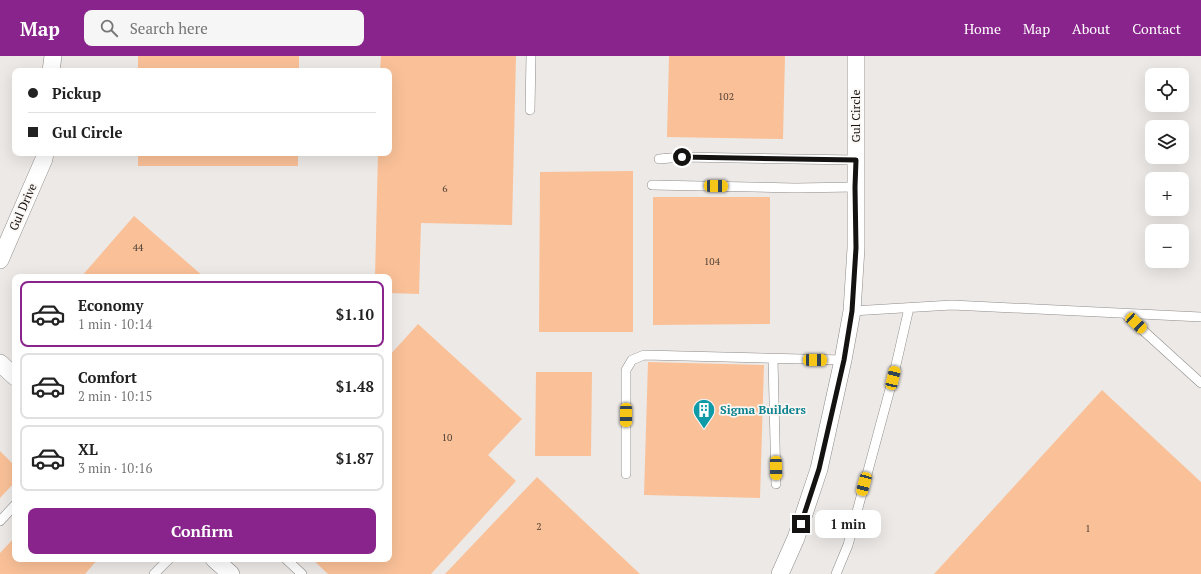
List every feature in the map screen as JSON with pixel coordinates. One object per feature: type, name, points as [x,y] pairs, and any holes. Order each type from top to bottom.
[{"type":"street","points":[[52,68],[53,56]]},
{"type":"street","name":"Gul Circle","points":[[780,574],[796,538],[819,469],[844,360],[852,311],[858,247],[855,187],[856,56]]},
{"type":"street","name":"Gul Drive","points":[[0,260],[44,156]]},
{"type":"street","points":[[0,363],[12,374]]},
{"type":"street","points":[[217,562],[231,574]]},
{"type":"lane","points":[[530,110],[531,56]]},
{"type":"lane","points":[[659,159],[682,157],[856,160]]},
{"type":"lane","points":[[652,185],[795,188],[855,187]]},
{"type":"lane","points":[[852,311],[952,305],[1201,318]]},
{"type":"lane","points":[[836,574],[850,538],[893,378],[909,308]]},
{"type":"lane","points":[[1126,314],[1201,383]]},
{"type":"lane","points":[[626,474],[626,370],[632,360],[644,355],[844,360]]},
{"type":"lane","points":[[773,359],[776,484]]},
{"type":"lane","points":[[0,521],[12,508]]},
{"type":"lane","points":[[156,573],[165,562]]},
{"type":"lane","points":[[289,562],[302,574]]},
{"type":"building","points":[[138,56],[299,56],[299,68],[138,68]]},
{"type":"building","points":[[381,56],[516,56],[512,225],[421,223],[419,294],[392,293],[392,274],[375,274],[378,156],[392,156],[392,68],[380,68]]},
{"type":"building","points":[[669,56],[785,56],[783,139],[667,137]]},
{"type":"building","points":[[138,156],[298,156],[298,166],[138,166]]},
{"type":"building","points":[[633,171],[633,332],[539,332],[540,172]]},
{"type":"building","points":[[653,197],[770,197],[770,324],[653,325]]},
{"type":"building","points":[[134,216],[201,274],[84,274]]},
{"type":"building","points":[[418,324],[522,419],[488,455],[516,481],[431,574],[328,574],[315,562],[392,562],[392,353]]},
{"type":"building","name":"Sigma Builders","points":[[648,362],[764,365],[760,498],[644,495]]},
{"type":"building","points":[[536,372],[592,372],[591,456],[535,456]]},
{"type":"building","points":[[1102,390],[1201,482],[1201,574],[934,574]]},
{"type":"building","points":[[0,451],[12,463],[12,485],[0,498]]},
{"type":"building","points":[[537,477],[640,574],[445,574]]},
{"type":"building","points":[[12,540],[12,562],[95,562],[85,574],[0,574],[0,553]]},
{"type":"place","name":"Sigma Builders","points":[[704,430]]},
{"type":"route","points":[[682,157],[856,160],[856,248],[852,311],[844,360],[819,469],[801,524]]}]
